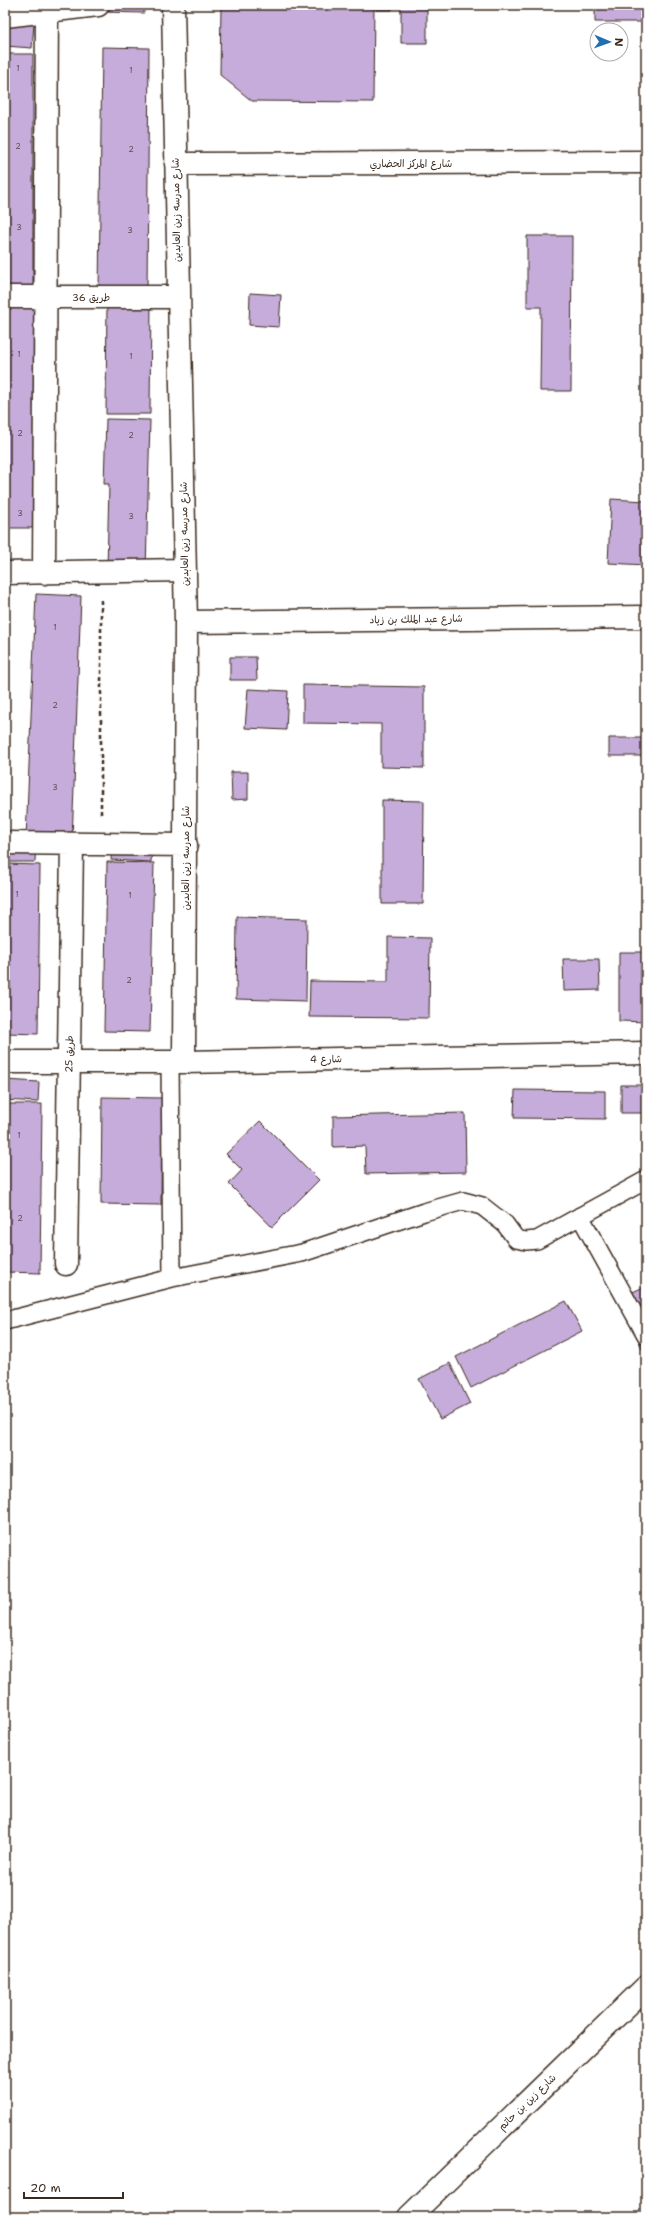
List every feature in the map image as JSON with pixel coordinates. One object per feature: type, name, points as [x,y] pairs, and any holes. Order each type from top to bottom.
[{"type":"street","points":[[5,16],[47,8],[98,5]]},
{"type":"street","name":"شارع مدرسه زين العابدين","points":[[173,5],[186,622],[186,845],[177,1062]]},
{"type":"street","points":[[44,573],[47,8]]},
{"type":"street","name":"شارع المركز الحضاري","points":[[176,164],[646,162]]},
{"type":"street","name":"طريق 36","points":[[5,297],[178,297]]},
{"type":"street","points":[[5,573],[185,570]]},
{"type":"street","name":"شارع عبد الملك بن زياد","points":[[186,622],[646,617]]},
{"type":"street","points":[[5,843],[186,845]]},
{"type":"street","name":"طريق 25","points":[[66,1264],[72,844]]},
{"type":"street","name":"شارع 4","points":[[5,1062],[177,1062],[646,1053]]},
{"type":"street","name":"شارع زين بن حاتم","points":[[420,2213],[646,1987]]},
{"type":"lane","points":[[172,1278],[177,1062]]},
{"type":"lane","points":[[5,1321],[172,1278],[302,1253],[424,1212],[463,1201],[482,1206],[505,1224],[516,1239],[526,1241],[537,1240],[646,1180]]},
{"type":"lane","points":[[580,1216],[646,1335]]},
{"type":"path","points":[[101,572],[101,844]]},
{"type":"building","points":[[100,5],[144,5],[144,13],[100,12]]},
{"type":"building","points":[[221,5],[374,5],[373,102],[252,101],[220,75]]},
{"type":"building","points":[[376,5],[392,5],[392,10],[376,10]]},
{"type":"building","points":[[401,5],[427,5],[427,43],[401,43]]},
{"type":"building","points":[[595,5],[646,5],[646,22],[595,22]]},
{"type":"building","points":[[5,23],[34,24],[32,48],[5,46]]},
{"type":"building","points":[[102,47],[149,48],[147,292],[99,292]]},
{"type":"building","points":[[5,54],[33,54],[33,292],[5,292]]},
{"type":"building","points":[[527,236],[572,236],[571,391],[540,391],[541,307],[527,307]]},
{"type":"building","points":[[250,293],[281,295],[279,327],[249,325]]},
{"type":"building","points":[[107,299],[151,300],[150,414],[106,414]]},
{"type":"building","points":[[5,301],[34,301],[34,528],[5,528]]},
{"type":"building","points":[[106,419],[150,420],[146,571],[107,570],[109,484],[104,484]]},
{"type":"building","points":[[611,499],[646,501],[646,565],[608,563]]},
{"type":"building","points":[[36,594],[81,596],[72,841],[26,839]]},
{"type":"building","points":[[230,657],[256,657],[257,680],[230,680]]},
{"type":"building","points":[[303,685],[424,687],[424,768],[381,767],[381,724],[303,723]]},
{"type":"building","points":[[248,689],[288,691],[286,730],[245,728]]},
{"type":"building","points":[[609,738],[646,738],[646,756],[609,756]]},
{"type":"building","points":[[231,772],[248,772],[248,799],[232,800]]},
{"type":"building","points":[[382,800],[424,801],[423,904],[382,904]]},
{"type":"building","points":[[113,835],[153,838],[151,862],[111,860]]},
{"type":"building","points":[[5,837],[36,838],[35,862],[5,862]]},
{"type":"building","points":[[107,862],[154,863],[150,1032],[104,1031]]},
{"type":"building","points":[[5,864],[40,865],[38,1034],[5,1033]]},
{"type":"building","points":[[237,917],[307,919],[306,1001],[236,999]]},
{"type":"building","points":[[388,937],[430,938],[429,1018],[309,1017],[310,981],[388,982]]},
{"type":"building","points":[[619,952],[646,952],[646,1022],[619,1021]]},
{"type":"building","points":[[563,959],[599,959],[600,990],[564,991]]},
{"type":"building","points":[[5,1080],[39,1082],[38,1102],[5,1100]]},
{"type":"building","points":[[621,1085],[646,1085],[646,1113],[621,1113]]},
{"type":"building","points":[[515,1090],[605,1091],[605,1119],[514,1118]]},
{"type":"building","points":[[102,1097],[162,1098],[161,1205],[101,1204]]},
{"type":"building","points":[[5,1104],[42,1104],[40,1273],[5,1272]]},
{"type":"building","points":[[465,1113],[466,1172],[366,1174],[365,1146],[333,1147],[333,1116]]},
{"type":"building","points":[[260,1121],[319,1180],[272,1227],[229,1184],[242,1170],[226,1154]]},
{"type":"building","points":[[646,1286],[646,1357],[619,1298]]},
{"type":"building","points":[[566,1301],[582,1331],[471,1388],[456,1357]]},
{"type":"building","points":[[450,1363],[470,1404],[440,1419],[419,1379]]}]
